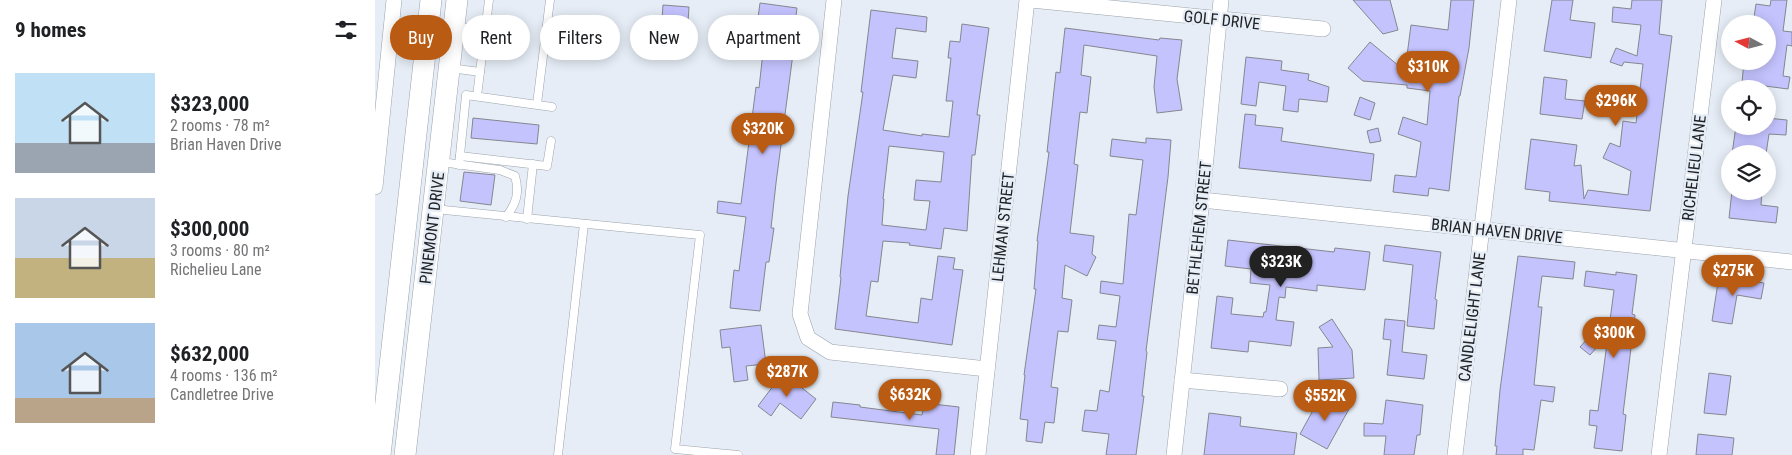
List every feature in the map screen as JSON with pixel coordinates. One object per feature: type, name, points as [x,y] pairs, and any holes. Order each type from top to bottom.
[{"type":"main road","name":"PINEMONT DRIVE","points":[[380,455],[431,0]]},
{"type":"main road","name":"PINEMONT DRIVE","points":[[405,455],[434,209],[449,164],[450,68],[457,0]]},
{"type":"main road","points":[[408,206],[434,209]]},
{"type":"street","points":[[375,187],[379,112],[394,0]]},
{"type":"street","points":[[834,0],[800,314],[808,338],[830,352],[987,369]]},
{"type":"street","name":"GOLF DRIVE","points":[[1029,0],[1323,29]]},
{"type":"street","name":"LEHMAN STREET","points":[[978,455],[1029,0]]},
{"type":"street","name":"BETHLEHEM STREET","points":[[1175,455],[1221,0]]},
{"type":"street","name":"CANDLELIGHT LANE","points":[[1455,455],[1509,0]]},
{"type":"street","name":"RICHELIEU LANE","points":[[1659,455],[1714,0]]},
{"type":"street","name":"BRIAN HAVEN DRIVE","points":[[1202,200],[1792,262]]},
{"type":"street","points":[[1182,380],[1280,389]]},
{"type":"lane","points":[[487,15],[489,0]]},
{"type":"lane","points":[[537,104],[550,0]]},
{"type":"lane","points":[[455,26],[462,27]]},
{"type":"lane","points":[[477,96],[481,60]]},
{"type":"lane","points":[[450,68],[480,72]]},
{"type":"lane","points":[[460,156],[467,95],[551,106]]},
{"type":"lane","points":[[449,164],[460,156],[547,166],[551,141]]},
{"type":"lane","points":[[449,164],[500,170],[515,176],[517,184],[515,205],[506,217]]},
{"type":"lane","points":[[527,219],[533,164]]},
{"type":"lane","points":[[434,209],[700,235],[675,449],[738,455]]},
{"type":"lane","points":[[559,455],[584,224]]},
{"type":"building","points":[[1353,0],[1390,0],[1398,30],[1383,34]]},
{"type":"building","points":[[1451,0],[1474,0],[1469,48],[1459,96],[1449,191],[1429,188],[1428,196],[1393,192],[1395,175],[1416,177],[1421,142],[1398,134],[1403,117],[1427,125],[1430,91],[1407,88],[1407,85],[1363,81],[1348,68],[1370,42],[1405,71],[1411,25],[1448,30]]},
{"type":"building","points":[[1552,0],[1573,0],[1570,20],[1595,23],[1591,58],[1544,51]]},
{"type":"building","points":[[1632,0],[1662,0],[1659,34],[1672,36],[1650,211],[1549,201],[1550,192],[1525,189],[1531,139],[1577,145],[1574,166],[1581,165],[1584,199],[1588,190],[1628,195],[1631,171],[1603,158],[1610,143],[1620,147],[1623,121],[1636,123],[1643,64],[1624,62],[1622,66],[1610,62],[1616,48],[1637,56],[1641,25],[1612,22],[1613,7],[1631,9]]},
{"type":"building","points":[[1771,0],[1787,0],[1783,31],[1792,32],[1792,46],[1787,45],[1783,76],[1790,77],[1788,89],[1776,87],[1776,80],[1742,80],[1743,70],[1776,70],[1776,15],[1754,15],[1756,4],[1770,6]]},
{"type":"building","points":[[760,3],[797,8],[796,15],[758,15]]},
{"type":"building","points":[[663,5],[689,7],[688,15],[662,15]]},
{"type":"building","points":[[871,10],[927,17],[926,32],[896,28],[892,58],[918,61],[916,78],[893,75],[883,130],[922,136],[922,134],[949,137],[953,101],[946,101],[951,58],[948,58],[950,41],[960,42],[962,24],[989,28],[977,115],[980,115],[975,155],[972,155],[967,231],[944,228],[941,249],[909,245],[910,243],[883,241],[878,282],[871,281],[866,316],[918,323],[921,298],[932,300],[938,256],[955,258],[953,269],[963,270],[952,345],[835,329],[848,196],[863,92],[861,92]],"holes":[[[889,146],[944,152],[941,182],[916,180],[914,200],[930,201],[926,230],[882,225]]]},
{"type":"building","points":[[1065,28],[1159,40],[1160,38],[1182,40],[1177,79],[1182,110],[1157,113],[1154,87],[1157,56],[1084,45],[1081,75],[1091,77],[1087,113],[1080,112],[1074,164],[1078,165],[1070,233],[1094,236],[1092,254],[1096,257],[1087,276],[1065,265],[1062,298],[1072,300],[1068,332],[1058,331],[1051,387],[1058,388],[1054,423],[1045,422],[1042,443],[1026,441],[1028,420],[1020,419],[1036,289],[1034,289],[1037,241],[1049,152],[1047,152],[1056,72],[1060,73]]},
{"type":"building","points":[[1246,57],[1282,61],[1281,70],[1309,74],[1308,80],[1329,87],[1327,102],[1299,99],[1298,112],[1283,110],[1286,86],[1259,82],[1256,106],[1241,104]]},
{"type":"building","points":[[762,60],[792,60],[771,228],[774,228],[769,262],[766,262],[760,311],[730,308],[734,270],[739,271],[746,217],[717,213],[718,201],[741,204],[756,87],[759,88]]},
{"type":"building","points":[[1544,77],[1567,80],[1565,99],[1585,101],[1582,119],[1540,114]]},
{"type":"building","points":[[1360,97],[1375,103],[1370,120],[1354,115]]},
{"type":"building","points":[[1245,114],[1256,115],[1255,125],[1283,128],[1281,141],[1374,154],[1371,181],[1239,168]]},
{"type":"building","points":[[473,118],[539,125],[537,144],[471,138]]},
{"type":"building","points":[[1776,119],[1787,120],[1786,135],[1776,134]]},
{"type":"building","points":[[1378,128],[1381,141],[1370,143],[1367,131]]},
{"type":"building","points":[[1735,135],[1769,135],[1767,145],[1733,145]]},
{"type":"building","points":[[1146,138],[1171,140],[1146,351],[1142,396],[1144,396],[1136,455],[1106,455],[1109,434],[1082,431],[1085,410],[1097,411],[1100,390],[1109,392],[1116,341],[1097,339],[1099,325],[1116,327],[1120,296],[1100,293],[1101,281],[1123,284],[1129,214],[1136,215],[1143,160],[1110,156],[1112,139],[1146,143]]},
{"type":"building","points":[[464,172],[495,175],[491,205],[460,201]]},
{"type":"building","points":[[1731,200],[1761,200],[1761,205],[1778,207],[1776,223],[1729,218]]},
{"type":"building","points":[[1228,240],[1334,252],[1335,248],[1370,252],[1365,290],[1317,285],[1317,291],[1286,287],[1285,298],[1279,297],[1276,320],[1294,322],[1291,346],[1249,341],[1248,352],[1211,348],[1217,296],[1233,298],[1231,314],[1263,317],[1264,312],[1266,312],[1270,285],[1250,283],[1251,269],[1225,266]]},
{"type":"building","points":[[1385,245],[1441,252],[1435,299],[1437,300],[1434,329],[1407,326],[1413,265],[1383,261]]},
{"type":"building","points":[[1518,256],[1575,262],[1573,279],[1542,276],[1538,307],[1542,307],[1534,385],[1555,387],[1553,402],[1541,400],[1534,450],[1523,449],[1523,455],[1496,455],[1497,446],[1495,446],[1500,390]]},
{"type":"building","points":[[1586,271],[1616,275],[1616,272],[1637,275],[1632,314],[1635,315],[1623,414],[1626,415],[1622,451],[1594,448],[1597,426],[1589,425],[1590,410],[1598,411],[1614,290],[1584,286]]},
{"type":"building","points":[[1719,276],[1764,283],[1761,299],[1737,295],[1732,324],[1712,321]]},
{"type":"building","points":[[1332,319],[1352,350],[1354,378],[1319,380],[1318,348],[1333,347],[1319,327]]},
{"type":"building","points":[[1385,319],[1405,321],[1402,352],[1427,355],[1424,379],[1387,375],[1391,340],[1383,339]]},
{"type":"building","points":[[761,325],[766,364],[746,366],[748,380],[734,382],[730,347],[722,348],[720,330]]},
{"type":"building","points":[[1589,337],[1599,345],[1590,355],[1580,347]]},
{"type":"building","points":[[783,373],[816,399],[801,419],[780,403],[771,416],[758,406]]},
{"type":"building","points":[[1709,373],[1731,376],[1726,415],[1704,413]]},
{"type":"building","points":[[1322,394],[1349,409],[1327,449],[1300,434]]},
{"type":"building","points":[[1386,400],[1423,405],[1420,435],[1417,435],[1414,455],[1384,455],[1386,436],[1364,436],[1364,423],[1383,424]]},
{"type":"building","points":[[833,402],[922,415],[924,403],[959,407],[954,455],[936,455],[939,429],[831,417]]},
{"type":"building","points":[[1209,413],[1241,417],[1240,426],[1297,433],[1294,455],[1204,455]]},
{"type":"building","points":[[1698,434],[1734,438],[1732,455],[1696,455]]}]
